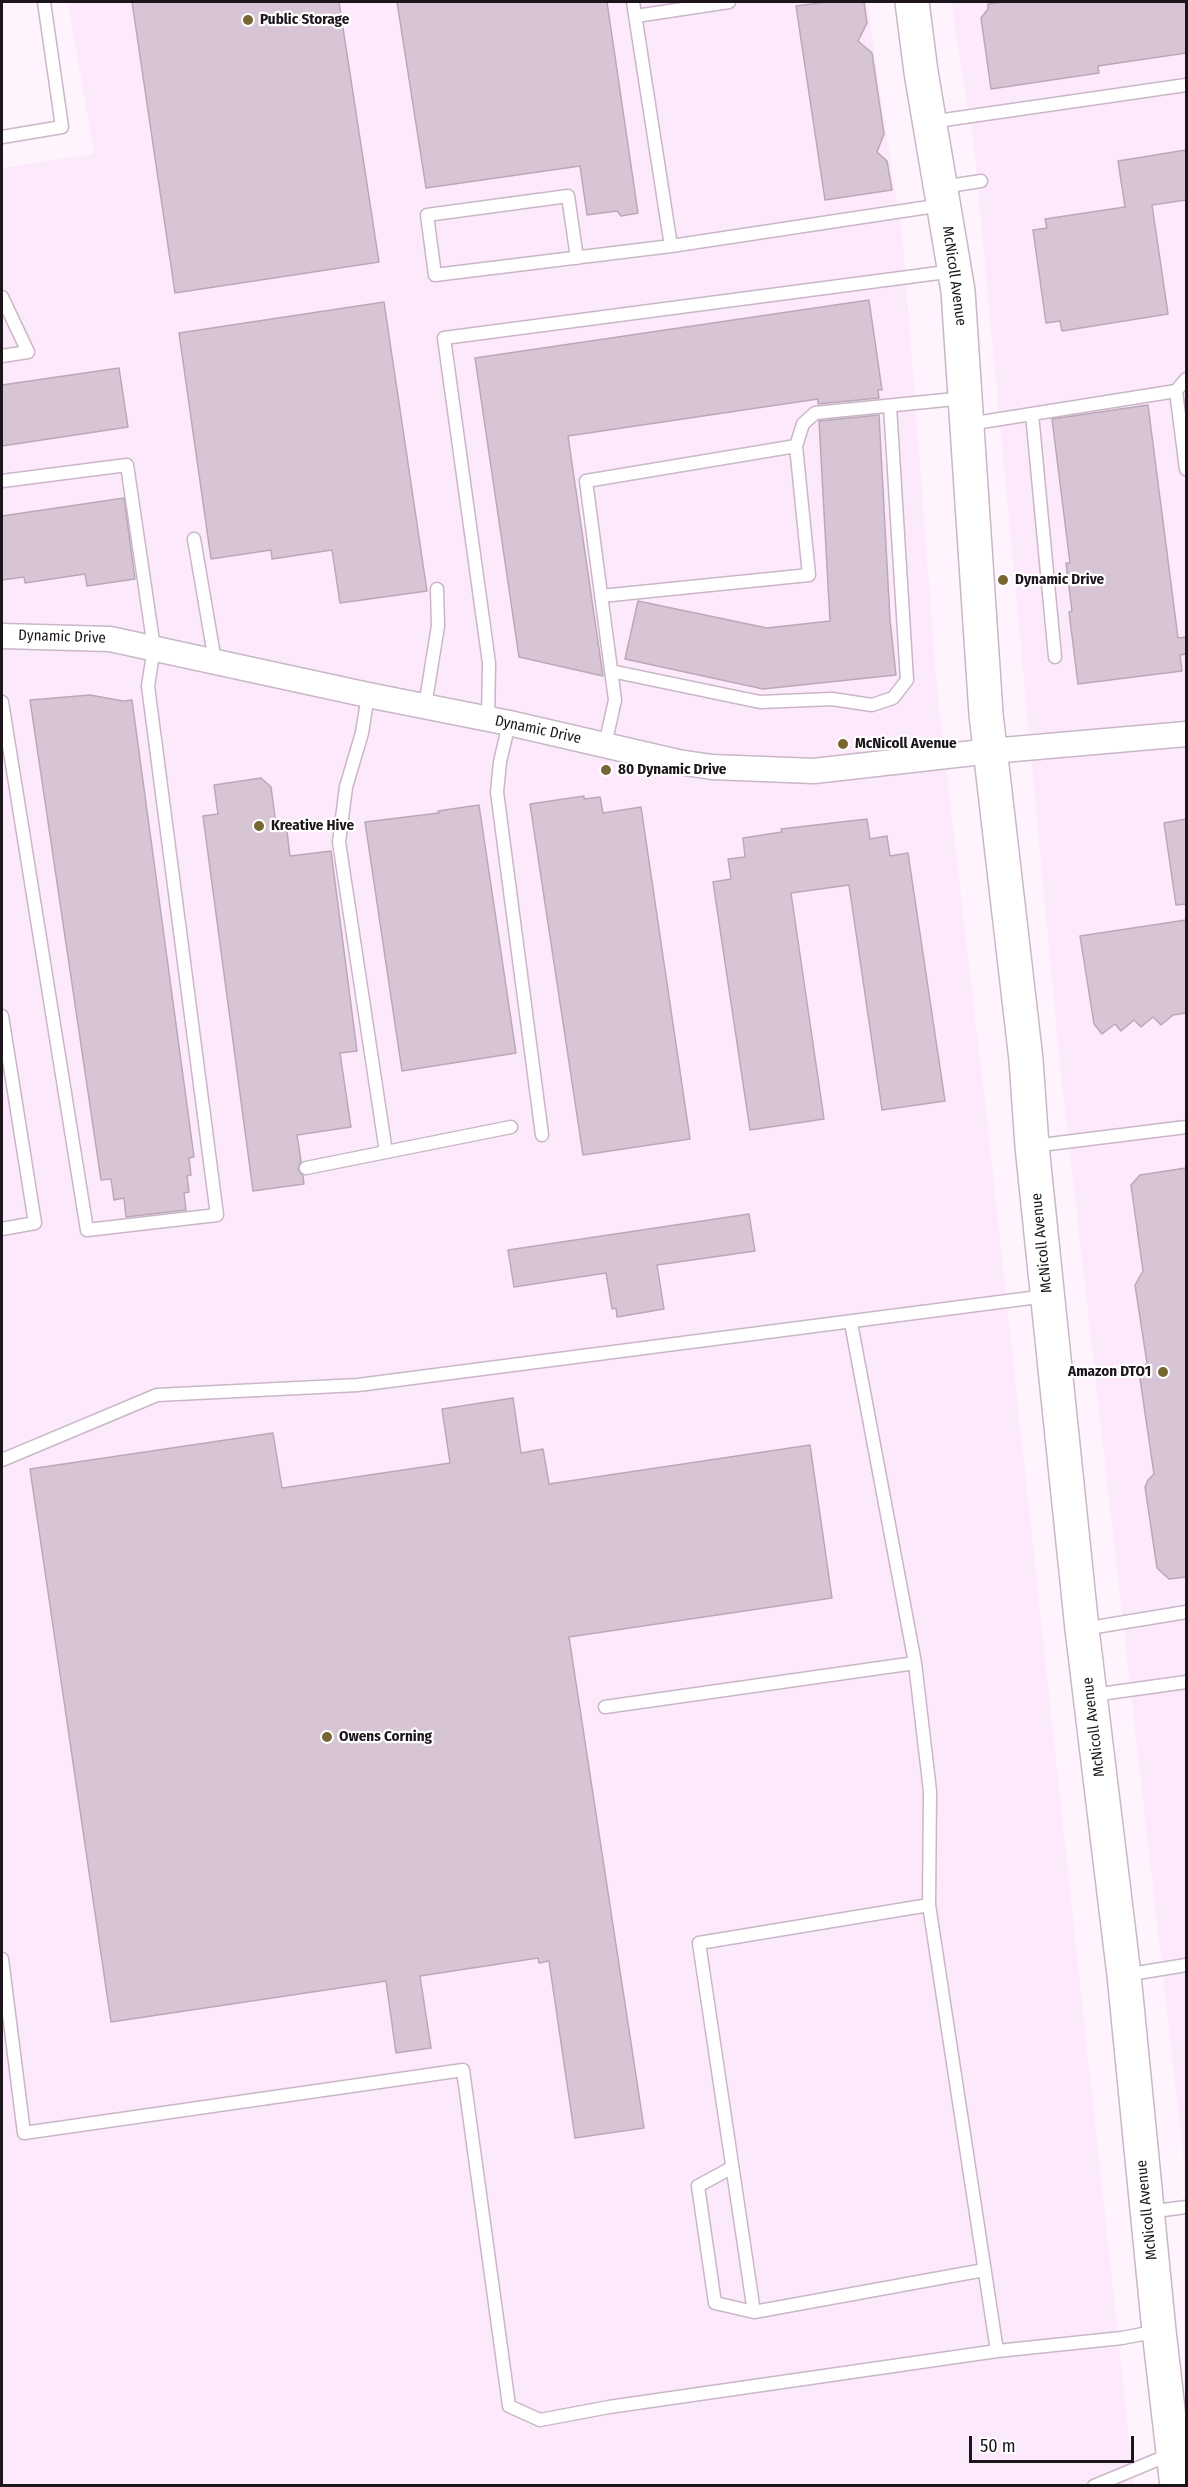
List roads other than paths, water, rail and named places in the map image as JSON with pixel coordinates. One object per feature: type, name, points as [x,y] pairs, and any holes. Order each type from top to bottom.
[{"type":"main road","name":"McNicoll Avenue","points":[[912,2],[955,271],[968,411],[986,714],[1026,1060],[1032,1146],[1082,1629],[1124,1976],[1159,2331],[1180,2452],[1178,2486]]},
{"type":"street","name":"Dynamic Drive","points":[[2,636],[110,639],[678,762],[712,767],[814,771],[991,751],[1186,734]]},
{"type":"lane","points":[[2,136],[62,127],[44,2]]},
{"type":"lane","points":[[633,2],[670,246]]},
{"type":"lane","points":[[636,16],[729,2]]},
{"type":"lane","points":[[930,122],[1186,85]]},
{"type":"lane","points":[[577,258],[568,195],[427,215],[435,275],[577,258],[670,246],[942,196],[981,181]]},
{"type":"lane","points":[[542,1135],[497,792],[500,762],[489,663],[444,338],[955,271]]},
{"type":"lane","points":[[2,297],[28,352],[2,356]]},
{"type":"lane","points":[[602,596],[809,575],[796,446],[803,424],[815,413],[890,406],[1032,414],[1176,391],[1186,379]]},
{"type":"lane","points":[[1176,391],[1186,469]]},
{"type":"lane","points":[[612,671],[760,702],[832,699],[872,705],[893,698],[907,680],[890,406]]},
{"type":"lane","points":[[1032,414],[1056,657]]},
{"type":"lane","points":[[605,745],[615,700],[586,481],[796,446]]},
{"type":"lane","points":[[2,481],[127,465],[154,648],[148,686],[217,1215],[87,1230],[2,702]]},
{"type":"lane","points":[[194,539],[215,661]]},
{"type":"lane","points":[[425,706],[438,626],[436,589]]},
{"type":"lane","points":[[368,695],[362,732],[346,787],[339,842],[386,1152]]},
{"type":"lane","points":[[2,1016],[35,1223],[2,1229]]},
{"type":"lane","points":[[306,1168],[512,1127]]},
{"type":"lane","points":[[1032,1146],[1186,1127]]},
{"type":"lane","points":[[2,1460],[157,1395],[358,1385],[1048,1296]]},
{"type":"lane","points":[[851,1323],[915,1663],[930,1791],[929,1905],[997,2351]]},
{"type":"lane","points":[[1082,1629],[1186,1612]]},
{"type":"lane","points":[[605,1707],[915,1663]]},
{"type":"lane","points":[[1090,1695],[1186,1682]]},
{"type":"lane","points":[[754,2312],[699,1943],[929,1905]]},
{"type":"lane","points":[[2,1959],[24,2133],[463,2070],[508,2406],[540,2420],[609,2407],[997,2351],[1122,2338],[1159,2331]]},
{"type":"lane","points":[[1124,1976],[1186,1965]]},
{"type":"lane","points":[[731,2168],[698,2186],[715,2303],[754,2312],[984,2270]]},
{"type":"lane","points":[[1147,2212],[1186,2207]]},
{"type":"lane","points":[[1094,2486],[1180,2452]]},
{"type":"place","name":"Public Storage","points":[[248,20]]},
{"type":"place","name":"Dynamic Drive","points":[[1003,580]]},
{"type":"place","name":"McNicoll Avenue","points":[[843,744]]},
{"type":"place","name":"80 Dynamic Drive","points":[[606,770]]},
{"type":"place","name":"Kreative Hive","points":[[259,826]]},
{"type":"place","name":"Amazon DTO1","points":[[1163,1372]]},
{"type":"place","name":"Owens Corning","points":[[327,1737]]}]
